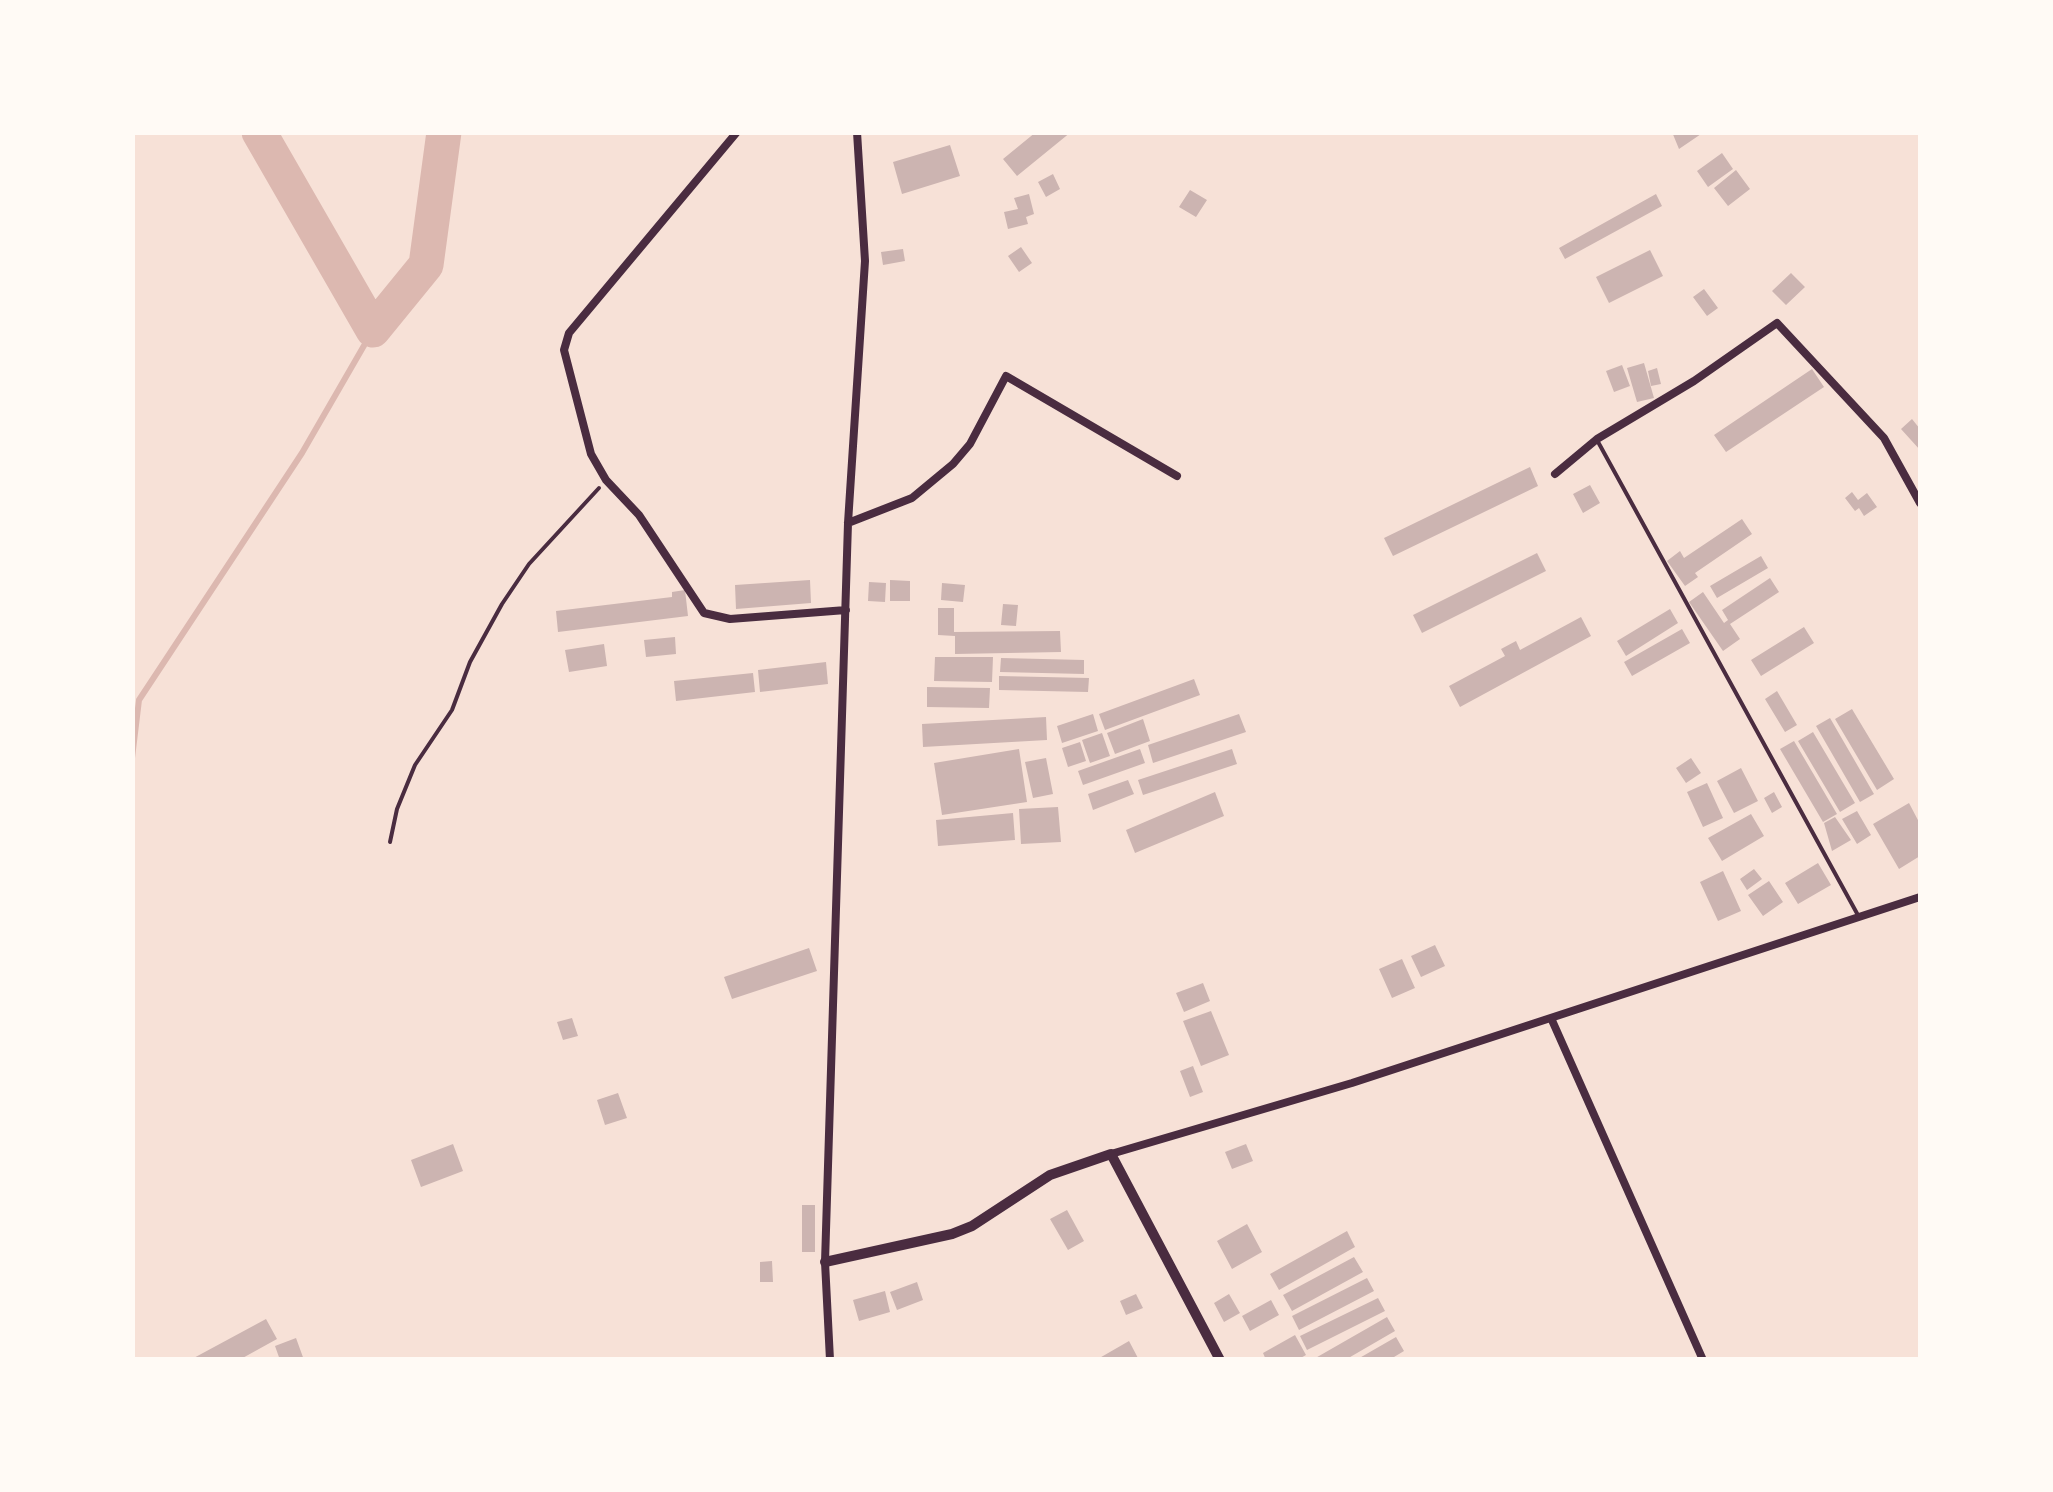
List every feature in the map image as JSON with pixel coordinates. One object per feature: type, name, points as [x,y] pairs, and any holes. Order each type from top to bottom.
[{"type":"street","points":[[738,132],[565,340],[592,454],[606,480],[639,515],[704,612],[730,619],[846,610]]},
{"type":"street","points":[[830,1360],[825,1262],[848,522],[865,261],[858,132]]},
{"type":"street","points":[[1554,474],[1597,440],[1694,382],[1777,323],[1884,438],[1920,503]]},
{"type":"street","points":[[848,522],[912,498],[952,464],[970,444],[1006,376],[1177,476]]},
{"type":"street","points":[[825,1262],[912,1244],[972,1226],[1050,1175],[1110,1154],[1550,1018],[1920,896]]},
{"type":"street","points":[[1550,1018],[1703,1360]]},
{"type":"street","points":[[1110,1154],[1220,1360]]},
{"type":"lane","points":[[1597,440],[1860,918]]},
{"type":"path","points":[[390,842],[397,809],[416,765],[452,710],[470,662],[502,604],[529,564],[606,480]]},
{"type":"building","points":[[1036,132],[1071,132],[1017,176],[1003,159]]},
{"type":"building","points":[[1672,132],[1704,132],[1679,149]]},
{"type":"building","points":[[950,145],[960,176],[902,194],[893,162]]},
{"type":"building","points":[[1722,153],[1733,169],[1708,187],[1697,171]]},
{"type":"building","points":[[1736,170],[1750,189],[1728,206],[1714,188]]},
{"type":"building","points":[[1053,174],[1060,189],[1046,197],[1038,182]]},
{"type":"building","points":[[1190,190],[1207,200],[1196,217],[1179,207]]},
{"type":"building","points":[[1029,194],[1034,214],[1026,217],[1028,224],[1008,229],[1004,212],[1018,209],[1014,198]]},
{"type":"building","points":[[1656,194],[1662,206],[1565,259],[1559,248]]},
{"type":"building","points":[[1021,247],[1032,263],[1019,272],[1008,256]]},
{"type":"building","points":[[903,249],[905,261],[883,265],[881,252]]},
{"type":"building","points":[[1650,250],[1663,276],[1609,303],[1596,277]]},
{"type":"building","points":[[1791,273],[1805,287],[1786,305],[1772,291]]},
{"type":"building","points":[[1704,289],[1718,308],[1707,316],[1693,297]]},
{"type":"building","points":[[1644,363],[1654,398],[1637,402],[1627,368]]},
{"type":"building","points":[[1622,365],[1630,386],[1614,392],[1606,371]]},
{"type":"building","points":[[1657,368],[1661,384],[1651,386],[1648,371]]},
{"type":"building","points":[[1812,369],[1824,387],[1726,452],[1714,435]]},
{"type":"building","points":[[1912,419],[1920,429],[1920,450],[1901,429]]},
{"type":"building","points":[[1530,467],[1538,486],[1393,556],[1384,538]]},
{"type":"building","points":[[1590,485],[1600,503],[1583,513],[1573,494]]},
{"type":"building","points":[[1852,492],[1858,500],[1867,493],[1877,507],[1864,516],[1859,508],[1855,511],[1845,498]]},
{"type":"building","points":[[1742,519],[1752,534],[1695,573],[1698,577],[1685,586],[1667,561],[1680,551],[1684,558]]},
{"type":"building","points":[[1537,553],[1546,571],[1422,633],[1413,615]]},
{"type":"building","points":[[1761,556],[1768,568],[1717,598],[1710,586]]},
{"type":"building","points":[[1770,578],[1779,592],[1730,624],[1740,639],[1723,651],[1689,602],[1703,592],[1724,623],[1728,620],[1722,610]]},
{"type":"building","points":[[810,580],[811,603],[736,609],[735,585]]},
{"type":"building","points":[[890,580],[910,581],[910,601],[890,601]]},
{"type":"building","points":[[869,582],[886,583],[885,602],[868,601]]},
{"type":"building","points":[[942,583],[965,585],[963,602],[941,600]]},
{"type":"building","points":[[685,590],[688,616],[558,632],[556,611],[672,597],[672,592]]},
{"type":"building","points":[[1003,604],[1018,605],[1016,626],[1001,625]]},
{"type":"building","points":[[938,608],[954,608],[954,632],[1060,631],[1061,652],[955,654],[955,636],[938,635]]},
{"type":"building","points":[[1670,609],[1678,623],[1626,656],[1617,641]]},
{"type":"building","points":[[1581,617],[1591,636],[1460,707],[1449,686],[1505,656],[1501,649],[1516,641],[1520,650]]},
{"type":"building","points":[[1804,627],[1814,643],[1761,676],[1751,660]]},
{"type":"building","points":[[1682,629],[1690,643],[1632,676],[1624,662]]},
{"type":"building","points":[[675,637],[676,654],[646,657],[644,640]]},
{"type":"building","points":[[604,644],[607,666],[569,672],[565,650]]},
{"type":"building","points":[[935,657],[993,657],[992,682],[934,681]]},
{"type":"building","points":[[1001,658],[1084,660],[1084,674],[1000,672]]},
{"type":"building","points":[[826,662],[828,684],[760,692],[758,670]]},
{"type":"building","points":[[753,673],[755,692],[676,701],[674,681]]},
{"type":"building","points":[[999,676],[1089,678],[1088,692],[999,690]]},
{"type":"building","points":[[1194,679],[1200,695],[1105,730],[1099,714]]},
{"type":"building","points":[[927,687],[990,688],[989,708],[927,707]]},
{"type":"building","points":[[1777,691],[1797,725],[1785,732],[1765,699]]},
{"type":"building","points":[[1852,709],[1894,779],[1877,790],[1835,719]]},
{"type":"building","points":[[1093,714],[1098,731],[1062,743],[1057,726]]},
{"type":"building","points":[[1239,714],[1246,732],[1153,763],[1148,745]]},
{"type":"building","points":[[1046,717],[1047,740],[923,747],[922,724]]},
{"type":"building","points":[[1830,718],[1874,794],[1860,802],[1816,726]]},
{"type":"building","points":[[1143,719],[1150,741],[1115,754],[1107,733]]},
{"type":"building","points":[[1813,732],[1855,803],[1840,812],[1798,741]]},
{"type":"building","points":[[1102,733],[1110,756],[1090,763],[1082,740]]},
{"type":"building","points":[[1794,741],[1837,814],[1823,822],[1780,749]]},
{"type":"building","points":[[1080,742],[1086,761],[1068,767],[1062,748]]},
{"type":"building","points":[[1019,749],[1027,802],[942,815],[934,763]]},
{"type":"building","points":[[1140,749],[1145,763],[1083,785],[1078,771]]},
{"type":"building","points":[[1232,749],[1237,764],[1143,795],[1138,780]]},
{"type":"building","points":[[1046,758],[1053,794],[1033,798],[1025,762]]},
{"type":"building","points":[[1691,758],[1701,773],[1686,783],[1676,768]]},
{"type":"building","points":[[1741,768],[1758,801],[1734,813],[1717,781]]},
{"type":"building","points":[[1128,780],[1134,794],[1093,810],[1088,794]]},
{"type":"building","points":[[1707,783],[1723,818],[1703,827],[1687,792]]},
{"type":"building","points":[[1215,792],[1224,816],[1135,853],[1126,830]]},
{"type":"building","points":[[1774,792],[1782,807],[1772,813],[1764,798]]},
{"type":"building","points":[[1909,803],[1920,824],[1920,856],[1899,869],[1873,824]]},
{"type":"building","points":[[1058,807],[1061,842],[1021,844],[1019,809]]},
{"type":"building","points":[[1857,811],[1871,835],[1857,844],[1842,819]]},
{"type":"building","points":[[1013,813],[1015,840],[938,846],[936,820]]},
{"type":"building","points":[[1751,814],[1764,836],[1722,861],[1708,838]]},
{"type":"building","points":[[1835,817],[1851,840],[1832,851],[1824,823]]},
{"type":"building","points":[[1818,863],[1831,885],[1798,904],[1785,883]]},
{"type":"building","points":[[1754,869],[1762,879],[1747,890],[1740,879]]},
{"type":"building","points":[[1723,871],[1741,911],[1718,921],[1700,882]]},
{"type":"building","points":[[1769,881],[1783,902],[1763,916],[1748,895]]},
{"type":"building","points":[[1435,945],[1445,966],[1421,977],[1411,956]]},
{"type":"building","points":[[809,948],[817,971],[732,999],[724,977]]},
{"type":"building","points":[[1402,959],[1415,988],[1392,998],[1379,969]]},
{"type":"building","points":[[1203,983],[1210,1001],[1184,1012],[1176,993]]},
{"type":"building","points":[[1211,1011],[1229,1055],[1201,1066],[1183,1021]]},
{"type":"building","points":[[572,1018],[578,1036],[563,1040],[557,1022]]},
{"type":"building","points":[[1193,1066],[1203,1092],[1190,1097],[1180,1071]]},
{"type":"building","points":[[618,1093],[627,1118],[605,1125],[597,1100]]},
{"type":"building","points":[[453,1144],[463,1171],[421,1187],[411,1160]]},
{"type":"building","points":[[1246,1144],[1253,1161],[1232,1169],[1225,1152]]},
{"type":"building","points":[[802,1205],[815,1205],[815,1252],[802,1252]]},
{"type":"building","points":[[1067,1210],[1084,1241],[1068,1250],[1050,1219]]},
{"type":"building","points":[[1247,1224],[1262,1252],[1232,1269],[1217,1241]]},
{"type":"building","points":[[1347,1231],[1355,1247],[1279,1290],[1270,1274]]},
{"type":"building","points":[[1354,1257],[1363,1272],[1292,1311],[1283,1295]]},
{"type":"building","points":[[772,1261],[773,1282],[760,1282],[760,1262]]},
{"type":"building","points":[[1367,1278],[1374,1291],[1299,1330],[1292,1316]]},
{"type":"building","points":[[917,1282],[923,1300],[897,1310],[890,1292]]},
{"type":"building","points":[[885,1291],[890,1312],[859,1321],[853,1300]]},
{"type":"building","points":[[1136,1294],[1143,1308],[1126,1315],[1120,1301]]},
{"type":"building","points":[[1229,1294],[1240,1313],[1224,1322],[1214,1303]]},
{"type":"building","points":[[1378,1298],[1385,1311],[1307,1350],[1300,1336]]},
{"type":"building","points":[[1271,1300],[1279,1315],[1250,1331],[1242,1316]]},
{"type":"building","points":[[1387,1317],[1395,1331],[1345,1360],[1312,1360]]},
{"type":"building","points":[[266,1319],[277,1339],[239,1360],[190,1360]]},
{"type":"building","points":[[1295,1335],[1306,1355],[1297,1360],[1266,1360],[1263,1353]]},
{"type":"building","points":[[1396,1337],[1404,1351],[1389,1360],[1356,1360]]},
{"type":"building","points":[[296,1338],[304,1360],[280,1360],[275,1346]]},
{"type":"building","points":[[1129,1341],[1139,1360],[1096,1360]]},
{"type":"waterway","points":[[259,132],[373,330],[426,265],[444,132]]},
{"type":"waterway","points":[[132,758],[139,700],[302,453],[373,330]]}]
